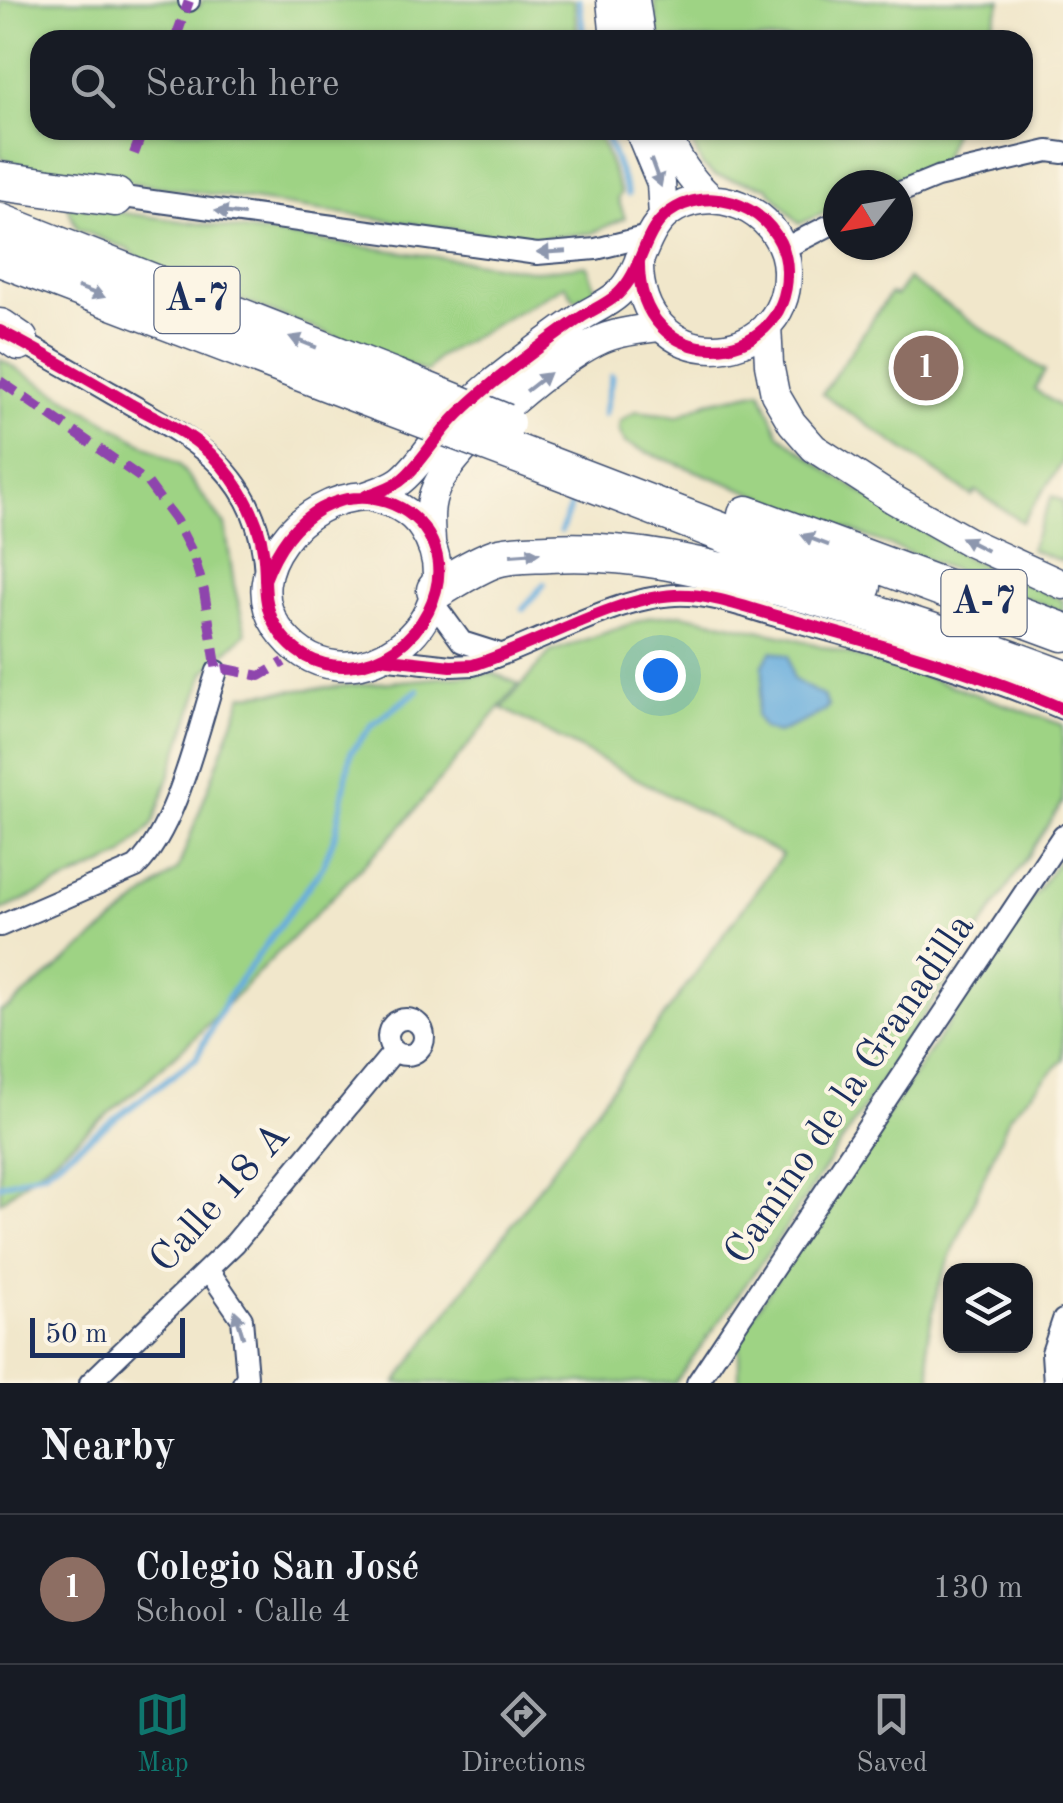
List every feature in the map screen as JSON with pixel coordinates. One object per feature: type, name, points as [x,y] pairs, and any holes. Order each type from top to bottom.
[{"type":"highway","points":[[0,181],[115,197]]},
{"type":"highway","name":"A-7","points":[[0,223],[387,390],[1063,662]]},
{"type":"highway","name":"A-7","points":[[0,257],[387,390]]},
{"type":"highway","name":"A-7","points":[[553,455],[1063,632]]},
{"type":"highway","points":[[434,596],[482,564],[508,556],[576,551],[636,555],[708,568],[846,604],[1063,679]]},
{"type":"street","points":[[611,0],[614,30]]},
{"type":"street","points":[[635,0],[640,30]]},
{"type":"street","points":[[265,580],[285,538],[306,519],[326,504],[366,496],[401,480],[458,414],[494,382],[581,317],[617,296],[650,238],[694,201],[735,202],[756,212],[772,229],[783,249],[786,290],[767,325],[748,340],[726,348],[702,348],[679,341],[660,327],[645,307],[638,284],[650,238],[660,182],[643,140]]},
{"type":"street","points":[[670,140],[696,185],[712,199]]},
{"type":"street","points":[[913,188],[937,178],[1048,150],[1063,153]]},
{"type":"street","points":[[0,170],[115,197],[536,254],[596,250],[650,238]]},
{"type":"street","points":[[783,249],[823,229]]},
{"type":"street","points":[[767,325],[769,364],[776,394],[792,422],[814,448],[971,543],[1063,585]]},
{"type":"street","points":[[6,333],[199,443],[234,481],[256,519],[272,620],[302,654],[340,666],[367,664],[412,634],[434,596],[438,569],[429,510],[436,486],[482,431],[514,401],[591,344],[617,334],[660,327]]},
{"type":"street","points":[[366,496],[407,511],[431,542]]},
{"type":"street","points":[[380,658],[462,666],[654,598],[676,595],[698,597],[838,634],[1020,691],[1063,709]]},
{"type":"street","points":[[434,596],[462,642],[500,654]]},
{"type":"street","points":[[0,926],[136,866],[152,851],[179,788],[217,671]]},
{"type":"street","name":"Camino de la Granadilla","points":[[697,1383],[1063,835]]},
{"type":"street","name":"Calle 18 A","points":[[90,1383],[209,1271],[394,1051]]},
{"type":"street","points":[[209,1271],[242,1318],[247,1376],[243,1383]]},
{"type":"street","points":[[1054,1383],[1052,1353],[1063,1320]]},
{"type":"green space","points":[[0,0],[186,0],[199,7],[202,0],[574,0],[577,30],[30,30],[30,140],[601,140],[621,193],[618,199],[625,218],[592,233],[526,240],[36,169],[0,158]]},
{"type":"green space","points":[[654,0],[1001,0],[990,30],[658,30]]},
{"type":"green space","points":[[691,140],[950,140],[941,163],[913,175],[913,170],[823,170],[823,214],[799,224],[767,187],[714,175],[702,165]]},
{"type":"green space","points":[[67,205],[537,271],[587,265],[596,291],[575,300],[565,285],[438,357],[427,372],[147,264],[127,249],[77,229]]},
{"type":"green space","points":[[908,279],[1045,371],[1034,389],[1063,409],[1063,462],[1022,522],[976,491],[972,496],[822,394],[890,294],[896,296]]},
{"type":"green space","points":[[0,359],[179,465],[225,525],[246,633],[205,672],[153,824],[122,856],[0,911]]},
{"type":"green space","points":[[761,391],[779,434],[832,474],[968,559],[1063,600],[1063,612],[649,453],[625,443],[619,431],[620,421],[636,411],[678,416],[708,402]]},
{"type":"green space","points":[[1052,496],[1063,501],[1063,562],[1030,549]]},
{"type":"green space","points":[[681,614],[790,637],[918,674],[1063,725],[1063,802],[783,1232],[675,1383],[396,1383],[782,855],[502,708],[550,652],[650,617]]},
{"type":"green space","points":[[493,673],[519,684],[400,828],[195,1037],[0,1202],[0,1011],[10,1007],[178,869],[243,695]]},
{"type":"green space","points":[[1063,853],[1063,1060],[1010,1115],[948,1263],[943,1263],[927,1342],[932,1383],[739,1383],[739,1335]]},
{"type":"water","points":[[772,651],[789,656],[793,679],[824,697],[828,706],[777,733],[763,728],[756,716],[763,664]]},
{"type":"waterway","points":[[579,0],[583,30]]},
{"type":"waterway","points":[[608,140],[628,194]]},
{"type":"waterway","points":[[604,414],[612,376]]},
{"type":"waterway","points":[[561,531],[571,505]]},
{"type":"waterway","points":[[523,609],[544,584]]},
{"type":"waterway","points":[[0,1185],[45,1171],[196,1058],[228,997],[323,866],[336,832],[351,752],[372,725],[418,690]]},
{"type":"marked path","points":[[179,30],[189,1]]},
{"type":"marked path","points":[[134,154],[139,140]]},
{"type":"marked path","points":[[0,381],[147,482],[176,521],[193,554],[204,591],[217,671],[226,669],[260,676],[284,662]]},
{"type":"cycle path","points":[[366,496],[400,481],[452,421],[487,388],[558,333],[618,294],[634,273],[639,261],[644,249],[649,237],[656,226],[676,208],[713,199],[749,210],[764,221],[784,252],[787,271],[781,304],[764,328],[740,343],[713,348],[685,343],[661,326],[645,299],[639,260]]},
{"type":"cycle path","points":[[0,331],[183,432],[221,465],[241,491],[260,536],[266,594],[272,619],[287,642],[306,657],[328,665],[351,666],[395,649],[414,633],[428,611],[438,574],[432,542],[414,517],[386,502],[354,498],[321,509],[290,535],[265,580]]},
{"type":"cycle path","points":[[380,658],[473,665],[600,613],[651,598],[688,595],[728,602],[923,658],[1063,709]]},
{"type":"place","name":"Colegio San José","points":[[926,368]]}]
